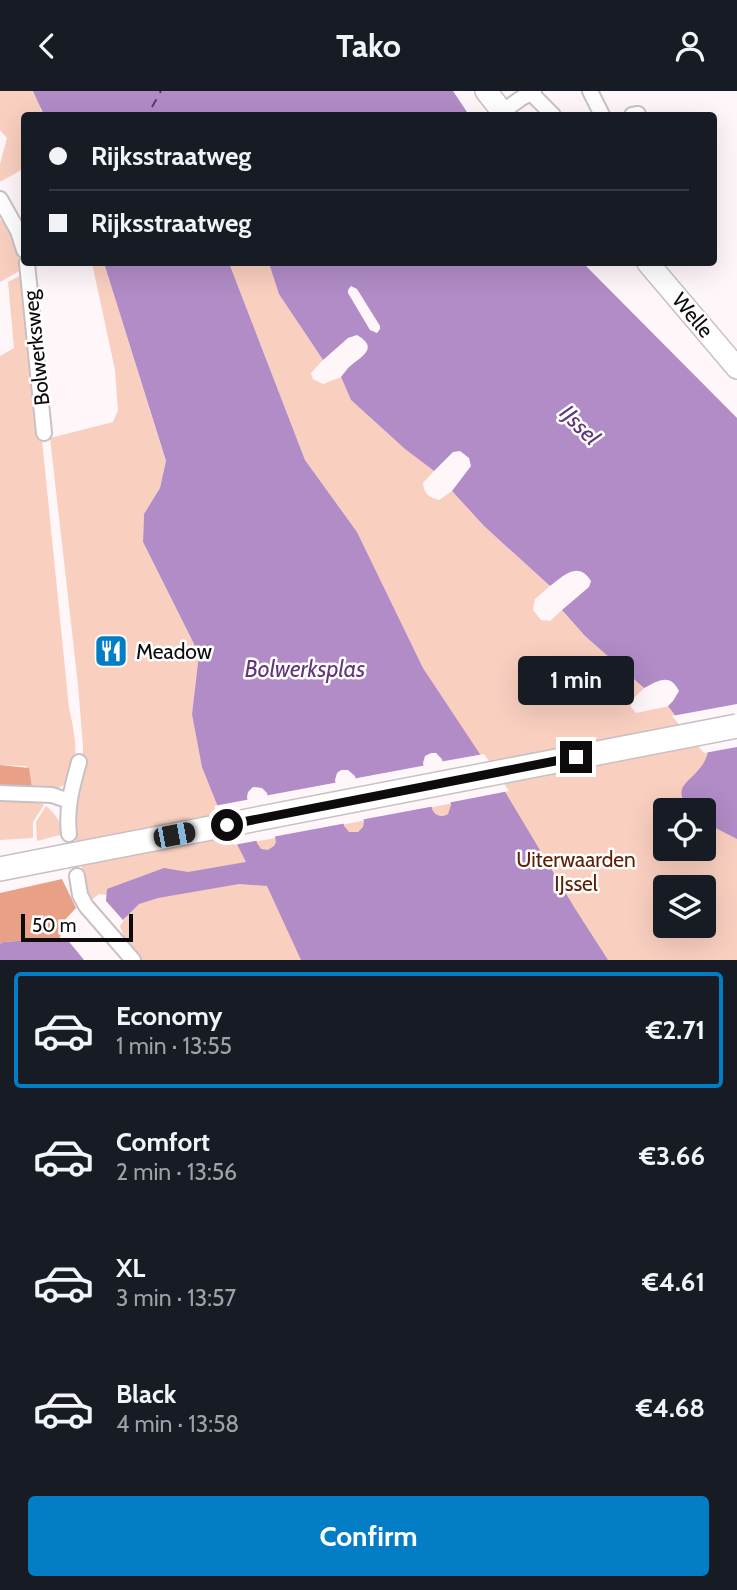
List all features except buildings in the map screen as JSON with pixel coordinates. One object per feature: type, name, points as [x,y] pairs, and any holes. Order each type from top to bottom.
[{"type":"main road","points":[[0,869],[737,726]]},
{"type":"street","points":[[486,91],[502,112]]},
{"type":"street","points":[[590,91],[600,112]]},
{"type":"street","points":[[507,112],[533,92],[550,112]]},
{"type":"street","points":[[0,199],[21,240]]},
{"type":"street","name":"Bolwerksweg","points":[[27,266],[44,433]]},
{"type":"street","name":"Welle","points":[[651,266],[737,368]]},
{"type":"street","points":[[79,762],[67,820],[80,895],[86,906],[133,960]]},
{"type":"street","points":[[0,793],[51,795],[69,801]]},
{"type":"green space","points":[[0,91],[105,91],[40,108],[42,112],[21,112],[21,170],[0,182],[0,164],[7,138],[0,130]]},
{"type":"green space","points":[[0,219],[10,229],[16,241],[23,269],[0,282]]},
{"type":"green space","name":"Uiterwaarden IJssel","points":[[93,266],[105,266],[166,462],[160,488],[144,514],[143,542],[199,654],[192,714],[238,845],[505,793],[423,668],[357,532],[305,460],[230,266],[270,266],[299,324],[323,360],[311,373],[313,379],[323,384],[341,377],[351,400],[405,449],[434,471],[423,483],[428,495],[439,500],[452,491],[484,526],[550,586],[535,599],[533,610],[541,620],[550,621],[562,610],[585,636],[644,688],[632,700],[631,707],[636,713],[669,706],[701,744],[737,776],[737,960],[139,960],[129,950],[120,926],[127,916],[107,889],[107,895],[99,894],[89,902],[74,832],[73,819],[83,767],[83,746],[50,438],[113,422],[118,410],[115,370]]},
{"type":"green space","points":[[23,274],[76,754],[71,776],[65,784],[50,790],[32,788],[26,766],[0,765],[0,356],[14,348],[8,282]]},
{"type":"green space","points":[[0,796],[34,800],[44,805],[33,822],[33,838],[0,840]]},
{"type":"green space","points":[[46,806],[58,819],[64,834],[37,841],[36,822]]},
{"type":"shaded area","points":[[0,765],[29,768],[32,788],[0,787]]},
{"type":"shaded area","points":[[62,879],[76,908],[62,923],[60,938],[0,944],[0,893]]},
{"type":"water","points":[[33,91],[453,91],[467,112],[43,112]]},
{"type":"water","name":"Bolwerksplas","points":[[105,266],[230,266],[305,460],[357,532],[423,668],[507,795],[608,960],[301,960],[267,886],[239,884],[158,898],[139,904],[123,920],[106,901],[107,889],[164,868],[188,872],[246,862],[202,767],[192,714],[199,654],[143,542],[144,514],[160,488],[166,461]],"holes":[[[436,753],[442,759],[451,805],[448,814],[443,816],[437,815],[432,809],[423,763],[425,756]],[[341,770],[348,770],[355,776],[364,822],[358,832],[349,832],[344,826],[335,780]],[[253,787],[262,788],[267,793],[276,842],[268,850],[261,849],[257,843],[247,797]]]},
{"type":"water","name":"IJssel","points":[[270,266],[586,266],[737,418],[737,839],[716,828],[716,798],[683,798],[684,786],[705,761],[708,753],[668,706],[679,691],[675,685],[663,680],[644,688],[585,636],[562,610],[589,587],[591,581],[586,575],[570,572],[550,586],[484,526],[452,491],[471,466],[469,458],[460,451],[453,452],[434,471],[405,449],[351,400],[341,377],[366,353],[368,349],[364,340],[357,335],[348,338],[323,360],[279,294]]},
{"type":"water","points":[[66,938],[84,960],[0,960],[0,944],[3,942]]},
{"type":"pier","points":[[351,286],[357,289],[380,326],[377,333],[370,330],[348,293]]},
{"type":"pier","points":[[737,704],[737,747],[704,753],[672,716]]},
{"type":"pier","points":[[484,754],[509,791],[447,803],[439,762]]},
{"type":"pier","points":[[427,765],[435,806],[360,820],[352,779]]},
{"type":"pier","points":[[339,782],[347,823],[272,837],[264,796]]},
{"type":"pier","points":[[251,799],[260,840],[234,845],[214,806]]},
{"type":"ferry route","points":[[152,107],[161,91]]},
{"type":"place","name":"Meadow","points":[[111,651]]},
{"type":"route","points":[[227,825],[576,757]]}]
